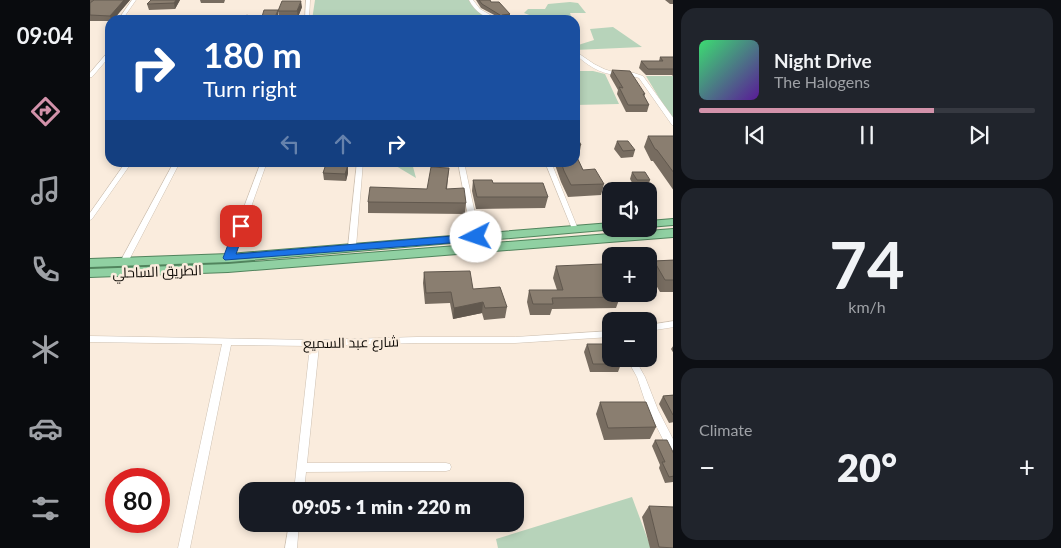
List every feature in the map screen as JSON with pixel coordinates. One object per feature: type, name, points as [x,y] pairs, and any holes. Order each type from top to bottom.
[{"type":"highway","points":[[657,223],[673,222]]},
{"type":"highway","name":"الطريق الساحلي","points":[[90,263],[229,258],[352,246],[602,228]]},
{"type":"highway","name":"الطريق الساحلي","points":[[90,273],[228,268],[673,233]]},
{"type":"street","points":[[124,15],[134,0]]},
{"type":"street","points":[[307,15],[308,0]]},
{"type":"street","points":[[471,0],[473,6],[486,15]]},
{"type":"street","points":[[580,56],[599,69],[611,73],[641,77],[673,123]]},
{"type":"street","points":[[90,76],[105,59]]},
{"type":"street","points":[[90,218],[126,167]]},
{"type":"street","points":[[124,262],[174,167]]},
{"type":"street","points":[[229,258],[262,167]]},
{"type":"street","points":[[352,246],[360,167]]},
{"type":"street","points":[[462,167],[467,201],[476,237]]},
{"type":"street","points":[[550,167],[575,229]]},
{"type":"street","points":[[657,327],[673,324]]},
{"type":"street","name":"شارع عبد السميع","points":[[90,339],[316,343],[515,340],[602,335]]},
{"type":"street","points":[[184,548],[227,342]]},
{"type":"street","points":[[300,482],[316,343]]},
{"type":"street","points":[[635,367],[652,410],[673,450]]},
{"type":"street","points":[[302,468],[446,468]]},
{"type":"street","points":[[291,548],[293,532]]},
{"type":"green space","points":[[315,0],[471,0],[487,15],[313,15]]},
{"type":"green space","points":[[578,3],[586,13],[529,15],[524,13],[528,9],[545,9],[548,4]]},
{"type":"green space","points":[[613,27],[642,47],[580,50],[580,44],[594,40],[590,29]]},
{"type":"green space","points":[[580,71],[593,71],[605,74],[619,104],[580,105]]},
{"type":"green space","points":[[646,76],[673,76],[673,121]]},
{"type":"green space","points":[[398,167],[413,167],[416,178]]},
{"type":"green space","points":[[632,497],[651,548],[498,548],[496,539],[524,532],[524,530]]},
{"type":"building","points":[[94,0],[124,0],[111,15],[105,16],[90,15],[90,3]]},
{"type":"building","points":[[151,0],[176,0],[174,3],[147,4]]},
{"type":"building","points":[[479,0],[499,2],[510,14],[500,15],[482,4]]},
{"type":"building","points":[[282,1],[301,1],[297,11],[278,11]]},
{"type":"building","points":[[264,10],[278,10],[276,15],[262,15]]},
{"type":"building","points":[[660,57],[673,57],[673,69],[648,69],[641,61],[663,61]]},
{"type":"building","points":[[612,70],[630,71],[645,94],[643,94],[649,105],[628,105],[619,87],[623,88]]},
{"type":"building","points":[[648,136],[673,136],[673,172],[657,150]]},
{"type":"building","points":[[617,141],[628,141],[635,150],[623,151]]},
{"type":"building","points":[[580,164],[583,170],[595,169],[603,182],[602,184],[571,185],[563,167],[580,167]]},
{"type":"building","points":[[325,167],[347,167],[345,174],[323,173]]},
{"type":"building","points":[[431,167],[449,168],[446,189],[464,188],[466,203],[368,202],[370,187],[427,189]]},
{"type":"building","points":[[632,172],[645,172],[650,180],[637,180]]},
{"type":"building","points":[[473,180],[492,180],[493,183],[543,183],[548,197],[477,197]]},
{"type":"building","points":[[673,260],[673,280],[665,280],[657,266],[657,261]]},
{"type":"building","points":[[602,264],[602,297],[552,298],[553,304],[533,304],[529,290],[563,290],[556,266]]},
{"type":"building","points":[[470,271],[473,289],[500,287],[507,307],[485,308],[483,302],[454,308],[451,292],[426,293],[424,272]]},
{"type":"building","points":[[587,344],[602,344],[602,364],[593,364]]},
{"type":"building","points":[[673,395],[673,415],[663,396]]},
{"type":"building","points":[[600,402],[646,402],[656,427],[608,428]]},
{"type":"building","points":[[655,440],[667,440],[673,452],[673,476],[669,477],[662,462],[665,462]]},
{"type":"building","points":[[649,506],[673,507],[673,548],[659,547]]},
{"type":"route","points":[[241,226],[229,258],[352,246],[476,237]]}]
